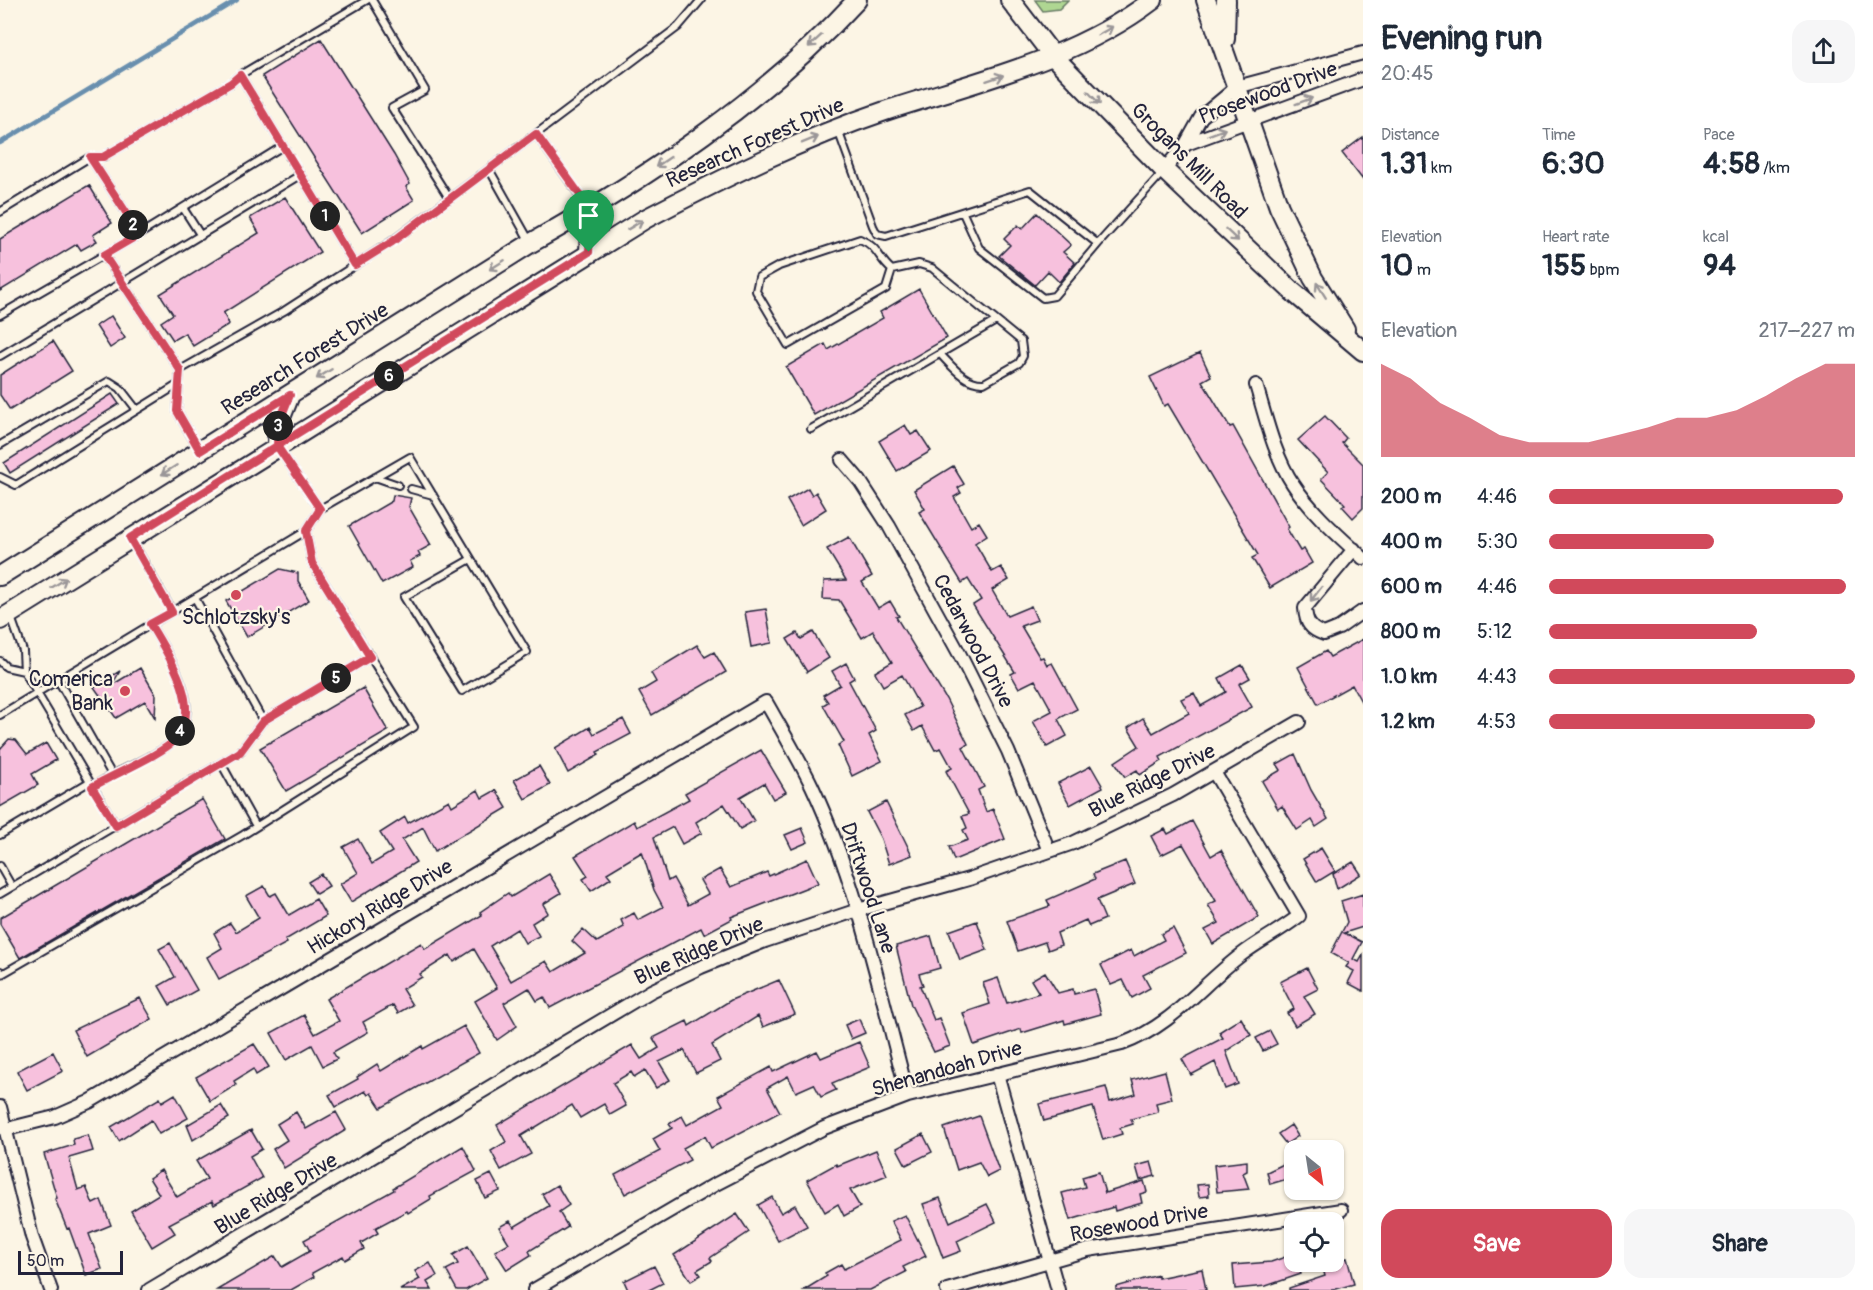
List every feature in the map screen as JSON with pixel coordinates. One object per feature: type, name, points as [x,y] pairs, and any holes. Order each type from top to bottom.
[{"type":"main road","name":"Research Forest Drive","points":[[0,576],[531,243],[591,210],[697,139],[771,82],[857,0]]},
{"type":"main road","name":"Grogans Mill Road","points":[[1010,0],[1053,56],[1164,170],[1292,291],[1358,345]]},
{"type":"main road","name":"Research Forest Drive","points":[[3,611],[130,538],[589,252],[725,177],[884,112],[1001,76],[1053,56],[1101,33],[1153,0]]},
{"type":"main road","name":"Grogans Mill Road","points":[[1206,0],[1280,207],[1313,278],[1358,345]]},
{"type":"main road","points":[[1225,52],[1226,0]]},
{"type":"main road","points":[[589,252],[591,210]]},
{"type":"main road","points":[[277,446],[278,425],[290,395]]},
{"type":"street","name":"Prosewood Drive","points":[[1164,170],[1186,144],[1202,117],[1237,87],[1363,53]]},
{"type":"street","name":"Prosewood Drive","points":[[1186,144],[1363,79]]},
{"type":"street","points":[[1256,385],[1272,438],[1293,484],[1332,530],[1358,554],[1305,608],[1306,620],[1313,630],[1324,634],[1339,628],[1363,611]]},
{"type":"street","name":"Cedarwood Drive","points":[[842,460],[860,482],[889,526],[960,655],[1008,751],[1049,851]]},
{"type":"street","name":"Driftwood Lane","points":[[766,702],[812,787],[858,910],[908,1096]]},
{"type":"street","name":"Hickory Ridge Drive","points":[[7,1129],[55,1117],[88,1102],[766,702]]},
{"type":"street","name":"Blue Ridge Drive","points":[[149,1290],[651,991],[701,967],[765,941],[858,910],[969,879],[1049,851],[1136,814],[1299,722]]},
{"type":"street","name":"Shenandoah Drive","points":[[534,1290],[714,1185],[790,1144],[908,1096],[1122,1044],[1153,1031],[1177,1013],[1210,979],[1243,953],[1275,935],[1299,916],[1214,772]]},
{"type":"street","points":[[997,1074],[1058,1290]]},
{"type":"street","points":[[0,1107],[32,1237],[51,1290]]},
{"type":"street","name":"Rosewood Drive","points":[[947,1290],[1048,1260],[1136,1241],[1341,1210]]},
{"type":"lane","points":[[0,212],[90,157],[103,157],[231,83],[240,75],[367,0]]},
{"type":"lane","points":[[372,0],[425,90],[392,108],[449,198]]},
{"type":"lane","points":[[180,370],[284,311],[355,265],[489,169],[678,27],[701,0]]},
{"type":"lane","points":[[240,75],[355,265]]},
{"type":"lane","points":[[837,130],[877,234]]},
{"type":"lane","points":[[536,134],[591,210]]},
{"type":"lane","points":[[0,315],[140,234],[283,146]]},
{"type":"lane","points":[[90,157],[140,234]]},
{"type":"lane","points":[[489,169],[531,243]]},
{"type":"lane","points":[[963,213],[979,248],[1043,298],[1054,296],[1164,170]]},
{"type":"lane","points":[[0,356],[300,175]]},
{"type":"lane","points":[[877,234],[886,236],[1030,190],[1098,244]]},
{"type":"lane","points":[[183,208],[201,236]]},
{"type":"lane","points":[[869,243],[877,234]]},
{"type":"lane","points":[[860,239],[869,243],[892,270],[886,289],[788,345],[756,291],[759,277],[779,266],[860,239]]},
{"type":"lane","points":[[104,255],[180,370],[177,411],[200,451]]},
{"type":"lane","points":[[892,270],[925,264],[1021,341],[1023,356],[1019,363],[984,383],[978,383],[966,379],[940,354]]},
{"type":"lane","points":[[811,429],[996,321]]},
{"type":"lane","points":[[0,446],[109,381],[120,388],[137,410]]},
{"type":"lane","points":[[0,477],[16,485],[179,384]]},
{"type":"lane","points":[[277,446],[320,509]]},
{"type":"lane","points":[[0,715],[306,531],[320,509],[410,457],[527,652],[462,691],[404,597],[471,559]]},
{"type":"lane","points":[[375,477],[398,485]]},
{"type":"lane","points":[[411,489],[434,495]]},
{"type":"lane","points":[[0,971],[2,974],[256,826],[414,727],[312,563],[306,531]]},
{"type":"lane","points":[[130,538],[172,612]]},
{"type":"lane","points":[[195,598],[263,721]]},
{"type":"lane","points":[[3,611],[23,651],[24,671],[116,826]]},
{"type":"lane","points":[[0,835],[174,740],[183,724],[184,688],[171,659],[150,624]]},
{"type":"lane","points":[[0,894],[240,752],[263,721],[370,657]]},
{"type":"lane","points":[[0,661],[6,667],[24,671]]},
{"type":"lane","points":[[58,680],[112,775]]},
{"type":"lane","points":[[221,763],[256,826]]},
{"type":"lane","points":[[0,866],[12,887]]},
{"type":"green space","points":[[1035,0],[1068,0],[1059,9],[1043,11]]},
{"type":"building","points":[[321,39],[394,155],[410,184],[406,187],[414,200],[362,233],[262,76]]},
{"type":"building","points":[[1363,137],[1363,180],[1342,153]]},
{"type":"building","points":[[89,185],[112,223],[93,235],[97,241],[81,250],[77,244],[0,291],[0,239]]},
{"type":"building","points":[[285,197],[320,252],[223,313],[229,324],[193,346],[185,333],[173,340],[161,322],[173,314],[160,294],[259,233],[250,218]]},
{"type":"building","points":[[1037,213],[1071,245],[1063,252],[1075,263],[1059,282],[1048,271],[1035,285],[999,256],[1010,245],[1004,239],[1018,225],[1022,229]]},
{"type":"building","points":[[919,289],[947,338],[814,415],[786,367],[825,344],[828,350],[883,318],[880,312]]},
{"type":"building","points":[[111,316],[125,338],[110,348],[96,326]]},
{"type":"building","points":[[53,341],[72,371],[10,410],[0,395],[0,375]]},
{"type":"building","points":[[1200,353],[1211,376],[1202,381],[1230,427],[1233,426],[1300,551],[1304,549],[1312,563],[1270,588],[1252,558],[1258,555],[1168,404],[1164,406],[1150,377]]},
{"type":"building","points":[[112,394],[119,404],[10,473],[4,463]]},
{"type":"building","points":[[1325,416],[1346,438],[1342,443],[1363,464],[1363,508],[1353,518],[1342,506],[1345,504],[1321,479],[1328,472],[1298,440]]},
{"type":"building","points":[[905,425],[911,435],[918,431],[931,451],[897,471],[879,441]]},
{"type":"building","points":[[953,466],[964,484],[958,488],[961,493],[954,497],[971,527],[979,522],[987,535],[975,543],[992,572],[1001,567],[1009,580],[992,590],[1007,616],[1031,606],[1037,620],[1021,626],[1040,658],[1043,657],[1047,665],[1052,663],[1077,709],[1058,719],[1067,736],[1047,747],[1033,721],[1052,711],[1035,680],[1019,688],[1011,674],[1015,672],[973,605],[981,600],[968,579],[962,583],[919,512],[925,509],[914,490]]},
{"type":"building","points":[[808,488],[812,495],[816,492],[826,509],[801,525],[787,500]]},
{"type":"building","points":[[393,495],[411,498],[409,507],[431,545],[418,552],[420,556],[410,561],[413,567],[382,584],[349,526],[392,501]]},
{"type":"building","points":[[849,537],[872,576],[862,582],[878,608],[890,601],[899,616],[896,617],[946,699],[968,744],[963,747],[984,787],[978,790],[986,812],[993,809],[1005,839],[954,860],[949,847],[968,840],[963,830],[967,828],[962,816],[969,814],[946,771],[952,768],[941,748],[935,750],[922,726],[914,731],[905,715],[920,707],[902,675],[883,686],[875,672],[892,662],[873,631],[862,638],[839,600],[823,599],[824,581],[846,580],[827,549]]},
{"type":"building","points":[[280,569],[298,573],[298,581],[309,600],[247,637],[226,601]]},
{"type":"building","points":[[766,609],[772,643],[751,647],[745,612]]},
{"type":"building","points":[[813,632],[829,658],[807,672],[787,639],[797,633],[801,639]]},
{"type":"building","points":[[1363,639],[1363,705],[1352,685],[1318,704],[1298,667],[1326,651],[1330,657]]},
{"type":"building","points":[[697,645],[705,657],[714,652],[726,672],[652,715],[639,692],[656,682],[651,673]]},
{"type":"building","points":[[846,663],[854,678],[849,681],[876,731],[869,735],[882,761],[852,776],[838,745],[844,742],[823,705],[828,702],[823,695],[840,685],[832,671]]},
{"type":"building","points":[[1242,665],[1250,678],[1239,684],[1252,707],[1160,757],[1162,761],[1140,775],[1137,770],[1125,777],[1115,762],[1139,746],[1128,728],[1143,718],[1153,733],[1189,713],[1181,699],[1194,693],[1201,706],[1226,692],[1219,678]]},
{"type":"building","name":"Comerica Bank","points":[[140,668],[156,695],[155,718],[145,701],[116,718],[94,687],[120,671],[112,685]]},
{"type":"building","points":[[363,688],[388,731],[286,791],[260,748]]},
{"type":"building","points":[[623,719],[631,734],[597,752],[599,755],[568,773],[555,748],[590,727],[594,734]]},
{"type":"building","points":[[9,739],[16,740],[27,754],[46,743],[56,760],[32,774],[38,785],[0,807],[0,749]]},
{"type":"building","points":[[761,750],[786,792],[773,799],[764,783],[740,797],[754,821],[740,829],[724,804],[696,822],[702,833],[682,844],[673,827],[654,837],[668,881],[673,878],[688,905],[708,894],[700,880],[720,869],[731,887],[767,872],[769,876],[807,859],[818,883],[731,917],[732,919],[704,934],[701,928],[550,1008],[544,997],[537,1001],[529,988],[504,1003],[517,1026],[497,1040],[475,1001],[497,988],[474,949],[454,962],[450,955],[420,974],[422,977],[402,989],[412,1005],[398,1013],[393,1005],[363,1022],[368,1032],[333,1052],[337,1059],[323,1066],[312,1045],[286,1060],[271,1033],[304,1015],[315,1034],[339,1021],[326,999],[421,943],[425,949],[482,915],[480,912],[508,893],[511,897],[549,874],[561,893],[543,904],[548,913],[532,923],[539,936],[525,943],[517,929],[490,946],[511,981],[546,961],[553,972],[585,953],[572,941],[583,929],[597,942],[624,927],[621,920],[634,913],[638,920],[663,907],[654,890],[642,852],[607,873],[611,878],[591,891],[583,879],[588,876],[575,856],[634,821],[637,827],[689,799],[685,793]]},
{"type":"building","points":[[1295,754],[1311,790],[1328,819],[1316,827],[1312,820],[1297,830],[1282,806],[1278,809],[1262,781],[1281,770],[1277,764]]},
{"type":"building","points":[[539,766],[550,785],[525,799],[514,780]]},
{"type":"building","points":[[1091,766],[1103,787],[1070,805],[1058,783]]},
{"type":"building","points":[[478,790],[482,798],[496,790],[507,808],[435,851],[423,827],[402,840],[416,862],[351,902],[340,884],[358,873],[343,847],[358,839],[372,864],[392,852],[380,833],[405,817],[408,823],[449,800],[452,806]]},
{"type":"building","points":[[202,799],[225,839],[20,958],[0,924],[0,918]]},
{"type":"building","points":[[886,802],[912,855],[889,864],[881,839],[867,812]]},
{"type":"building","points":[[1192,821],[1211,856],[1221,850],[1259,917],[1213,944],[1205,930],[1219,923],[1208,905],[1216,901],[1183,844],[1161,855],[1151,836],[1165,829],[1168,834]]},
{"type":"building","points":[[802,828],[808,842],[792,849],[785,835]]},
{"type":"building","points":[[1321,848],[1335,871],[1317,882],[1303,859]]},
{"type":"building","points":[[1125,861],[1135,884],[1097,900],[1105,919],[1089,926],[1086,920],[1057,933],[1061,945],[1048,950],[1045,942],[1018,951],[1007,921],[1050,906],[1047,900],[1095,879],[1093,874]]},
{"type":"building","points":[[1353,862],[1361,874],[1337,889],[1333,874]]},
{"type":"building","points":[[321,874],[329,886],[316,894],[308,882]]},
{"type":"building","points":[[264,886],[270,896],[276,893],[289,915],[316,899],[326,916],[285,940],[287,943],[219,979],[207,957],[222,948],[214,933],[230,923],[236,932],[259,918],[246,896]]},
{"type":"building","points":[[1363,894],[1363,927],[1344,933],[1362,942],[1353,959],[1359,962],[1363,955],[1363,991],[1348,983],[1354,971],[1346,967],[1349,963],[1331,953],[1347,922],[1341,901]]},
{"type":"building","points":[[977,921],[987,950],[960,960],[949,931]]},
{"type":"building","points":[[1173,928],[1186,953],[1143,975],[1150,988],[1132,998],[1123,980],[1111,985],[1101,965],[1131,950],[1134,956],[1164,940],[1161,934]]},
{"type":"building","points":[[931,936],[940,968],[919,974],[923,985],[920,986],[934,1020],[939,1018],[950,1046],[934,1052],[911,1005],[896,946]]},
{"type":"building","points":[[170,943],[197,990],[170,1005],[159,986],[175,977],[159,949]]},
{"type":"building","points":[[1307,968],[1318,989],[1304,996],[1315,1014],[1295,1026],[1287,1013],[1294,1009],[1280,982]]},
{"type":"building","points":[[1045,972],[1058,993],[1073,989],[1074,994],[1094,989],[1101,1014],[1065,1024],[1064,1020],[1022,1033],[1021,1029],[974,1045],[963,1013],[990,1004],[983,983],[998,978],[1007,1003],[1039,993],[1031,980]]},
{"type":"building","points":[[779,980],[795,1014],[763,1027],[758,1016],[712,1045],[720,1061],[696,1073],[684,1050],[659,1062],[670,1080],[656,1088],[645,1070],[634,1077],[631,1072],[613,1083],[626,1106],[610,1115],[604,1104],[580,1118],[572,1105],[521,1136],[531,1154],[501,1170],[491,1151],[506,1142],[497,1125],[632,1045],[641,1059],[659,1048],[653,1038],[687,1021],[689,1026],[731,1000]]},
{"type":"building","points":[[140,998],[152,1019],[87,1057],[73,1030]]},
{"type":"building","points":[[1241,1018],[1251,1035],[1226,1051],[1238,1084],[1225,1089],[1215,1062],[1191,1075],[1182,1059],[1223,1038],[1219,1032]]},
{"type":"building","points":[[859,1019],[865,1033],[851,1039],[845,1025]]},
{"type":"building","points":[[464,1026],[479,1053],[381,1108],[371,1093],[368,1095],[365,1091],[336,1107],[329,1095],[358,1079],[357,1077],[377,1064],[381,1071],[422,1046],[423,1049]]},
{"type":"building","points":[[1270,1031],[1277,1044],[1263,1051],[1256,1038]]},
{"type":"building","points":[[859,1042],[870,1067],[832,1083],[836,1090],[821,1097],[814,1084],[796,1092],[788,1076],[767,1088],[780,1112],[711,1148],[705,1136],[683,1148],[690,1160],[625,1194],[615,1175],[660,1151],[653,1139],[672,1128],[669,1124],[682,1116],[687,1125],[723,1105],[718,1096],[771,1067],[773,1072],[817,1051],[821,1058]]},
{"type":"building","points":[[254,1044],[269,1067],[256,1075],[253,1069],[234,1081],[236,1085],[210,1101],[196,1077]]},
{"type":"building","points":[[53,1052],[63,1071],[27,1090],[17,1071]]},
{"type":"building","points":[[1165,1071],[1172,1099],[1156,1103],[1158,1112],[1131,1119],[1133,1124],[1120,1128],[1122,1134],[1103,1140],[1093,1107],[1044,1121],[1039,1104],[1106,1087],[1110,1102],[1136,1094],[1132,1080]]},
{"type":"building","points":[[175,1094],[188,1118],[159,1134],[151,1120],[119,1141],[111,1127],[160,1098],[162,1102]]},
{"type":"building","points":[[221,1105],[229,1118],[193,1140],[187,1125]]},
{"type":"building","points":[[296,1112],[306,1129],[336,1112],[346,1130],[284,1168],[273,1149],[287,1140],[277,1124]]},
{"type":"building","points":[[979,1116],[999,1171],[987,1177],[979,1162],[957,1170],[944,1128]]},
{"type":"building","points":[[1291,1125],[1298,1136],[1284,1142],[1278,1134]]},
{"type":"building","points":[[251,1130],[262,1149],[250,1156],[262,1178],[214,1205],[212,1201],[169,1224],[175,1233],[152,1247],[131,1211],[159,1194],[149,1178],[161,1170],[177,1197],[207,1179],[196,1161]]},
{"type":"building","points":[[923,1134],[932,1152],[906,1165],[897,1148]]},
{"type":"building","points":[[88,1135],[93,1151],[69,1158],[78,1190],[86,1187],[93,1204],[101,1200],[111,1225],[89,1234],[102,1269],[86,1275],[69,1228],[67,1229],[55,1199],[57,1198],[44,1154],[74,1145],[73,1139]]},
{"type":"building","points":[[463,1146],[476,1171],[430,1196],[431,1199],[408,1213],[407,1211],[375,1228],[378,1233],[361,1243],[364,1249],[345,1260],[343,1256],[312,1273],[314,1277],[291,1290],[217,1290],[275,1256],[282,1267],[310,1251],[304,1240],[394,1190],[393,1188]]},
{"type":"building","points":[[876,1150],[887,1175],[850,1190],[860,1207],[844,1216],[838,1204],[825,1212],[807,1180],[836,1164],[837,1166]]},
{"type":"building","points":[[1247,1161],[1247,1171],[1243,1173],[1249,1189],[1217,1192],[1214,1165]]},
{"type":"building","points":[[1151,1162],[1155,1176],[1140,1180],[1136,1166]]},
{"type":"building","points":[[1284,1164],[1284,1180],[1270,1184],[1267,1172]]},
{"type":"building","points":[[1099,1172],[1105,1193],[1144,1181],[1147,1192],[1140,1194],[1142,1203],[1115,1211],[1114,1207],[1070,1220],[1062,1193],[1085,1187],[1082,1177]]},
{"type":"building","points":[[491,1174],[500,1191],[485,1198],[477,1181]]},
{"type":"building","points":[[1208,1184],[1209,1196],[1199,1197],[1197,1185]]},
{"type":"building","points":[[557,1185],[569,1205],[559,1212],[568,1227],[529,1251],[531,1255],[507,1270],[495,1251],[509,1243],[499,1227],[510,1221],[514,1227],[549,1206],[542,1194]]},
{"type":"building","points":[[772,1197],[781,1213],[795,1205],[807,1226],[778,1241],[758,1205]]},
{"type":"building","points":[[940,1198],[950,1222],[987,1204],[996,1222],[957,1241],[961,1251],[943,1258],[923,1204]]},
{"type":"building","points":[[737,1214],[749,1232],[710,1258],[712,1261],[697,1270],[701,1275],[691,1281],[674,1255]]},
{"type":"building","points":[[905,1215],[926,1256],[903,1267],[906,1272],[870,1290],[804,1290],[827,1276],[825,1273],[841,1264],[844,1269],[901,1240],[891,1221]]},
{"type":"building","points":[[468,1246],[487,1278],[466,1290],[457,1290],[446,1270],[458,1264],[453,1255]]},
{"type":"building","points":[[1284,1257],[1284,1272],[1300,1272],[1301,1274],[1266,1286],[1235,1289],[1233,1265],[1271,1262]]},
{"type":"building","points":[[1347,1258],[1354,1284],[1333,1290],[1289,1290],[1289,1288],[1325,1276],[1324,1272],[1344,1272],[1344,1259]]},
{"type":"building","points":[[430,1263],[437,1276],[427,1282],[432,1290],[400,1290],[420,1279],[415,1271]]},
{"type":"building","points":[[654,1266],[663,1283],[649,1290],[628,1290],[624,1281]]},
{"type":"building","points":[[1202,1269],[1206,1290],[1116,1290],[1116,1287],[1158,1275],[1158,1278]]},
{"type":"waterway","points":[[0,143],[237,0]]},
{"type":"place","name":"Schlotzsky's","points":[[236,595]]},
{"type":"place","name":"Comerica Bank","points":[[125,691]]},
{"type":"route","points":[[589,252],[277,446],[320,509],[306,531],[312,563],[370,657],[263,721],[240,752],[116,826],[92,787],[174,740],[183,724],[185,709],[184,688],[171,659],[150,624],[172,612],[130,538],[277,446],[278,425],[290,395],[200,451],[177,411],[180,370],[104,255],[140,234],[90,157],[103,157],[231,83],[240,75],[355,265],[392,242],[536,134],[591,210],[589,252]]}]
